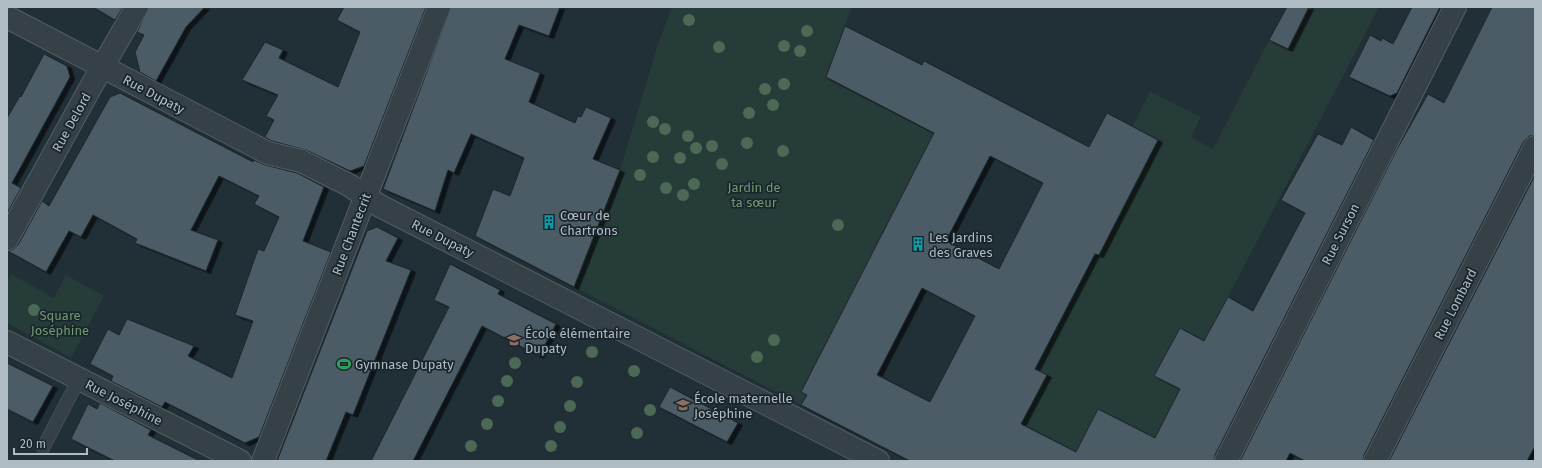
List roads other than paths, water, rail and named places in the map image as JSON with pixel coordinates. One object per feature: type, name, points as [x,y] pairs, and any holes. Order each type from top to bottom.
[{"type":"street","name":"Rue Delord","points":[[7,239],[102,66],[137,7]]},
{"type":"street","name":"Rue Chantecrit","points":[[263,461],[439,7]]},
{"type":"street","name":"Rue Surson","points":[[1226,461],[1455,7]]},
{"type":"street","name":"Rue Dupaty","points":[[7,17],[268,153],[301,161],[349,185],[387,209],[878,461]]},
{"type":"street","name":"Rue Lombard","points":[[1376,461],[1535,147]]},
{"type":"street","name":"Rue Joséphine","points":[[7,342],[240,461]]},
{"type":"lane","points":[[43,448],[79,379]]},
{"type":"place","name":"Cœur de Chartrons","points":[[549,222]]},
{"type":"place","name":"Les Jardins des Graves","points":[[918,244]]},
{"type":"place","name":"École élémentaire Dupaty","points":[[514,340]]},
{"type":"place","name":"Gymnase Dupaty","points":[[344,364]]},
{"type":"place","name":"École maternelle Joséphine","points":[[683,405]]},
{"type":"park label","name":"Jardin de ta sœur","points":[[754,194]]},
{"type":"park label","name":"Square Joséphine","points":[[60,322]]}]
